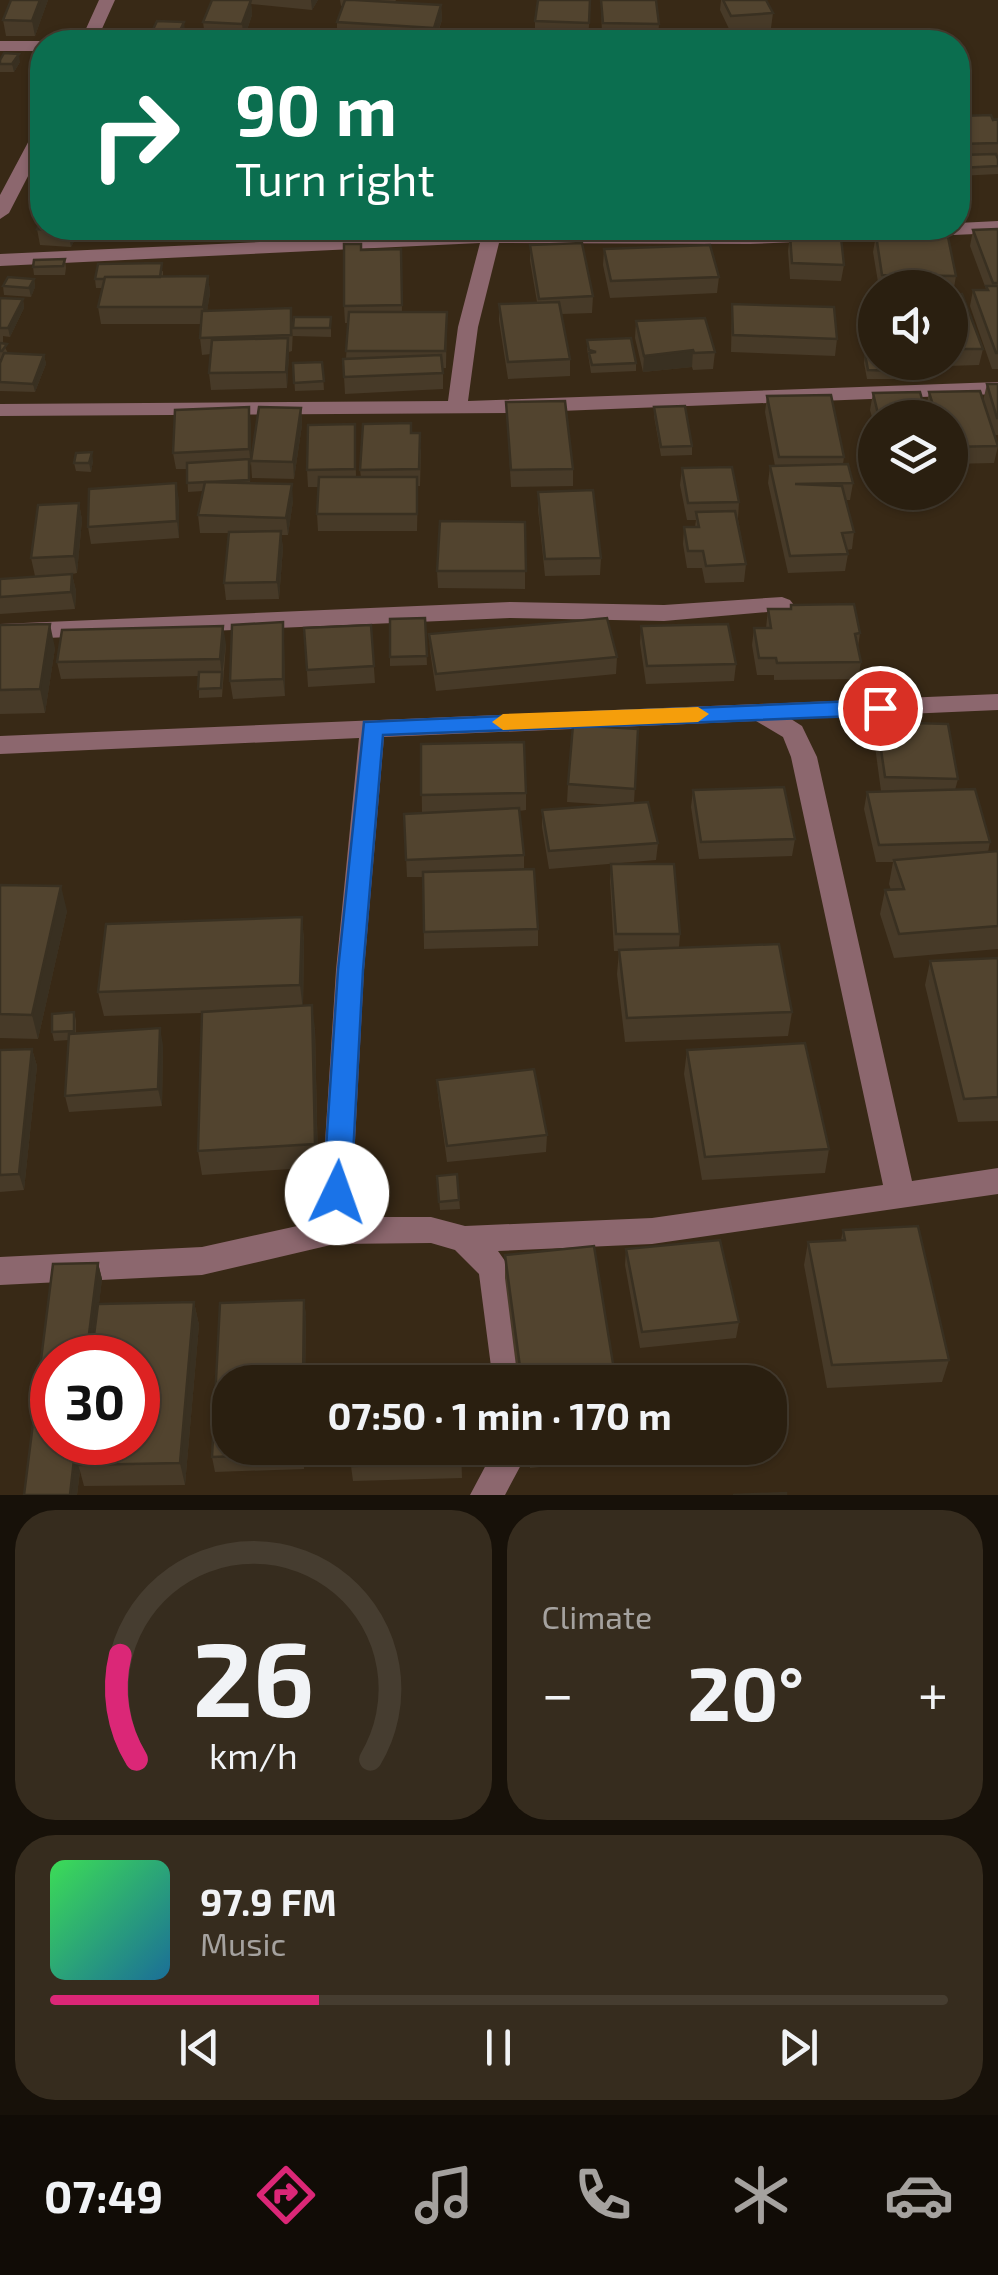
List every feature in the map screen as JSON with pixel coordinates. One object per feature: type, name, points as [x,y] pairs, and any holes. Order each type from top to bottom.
[{"type":"street","points":[[93,30],[107,0]]},
{"type":"street","points":[[0,46],[30,46]]},
{"type":"street","points":[[0,212],[30,156]]},
{"type":"street","points":[[970,228],[998,227]]},
{"type":"street","points":[[0,260],[350,240]]},
{"type":"street","points":[[458,408],[468,327],[488,240]]},
{"type":"street","points":[[0,410],[458,408],[998,388]]},
{"type":"street","points":[[0,632],[510,610],[664,613],[782,605]]},
{"type":"street","points":[[0,744],[998,702]]},
{"type":"street","points":[[762,714],[793,732],[804,757],[900,1196]]},
{"type":"street","points":[[335,1230],[350,970],[372,728]]},
{"type":"street","points":[[0,1271],[202,1261],[335,1230],[430,1230],[465,1239],[652,1231],[998,1181]]},
{"type":"street","points":[[465,1239],[494,1268],[506,1365]]},
{"type":"street","points":[[487,1495],[504,1465]]},
{"type":"building","points":[[11,0],[40,0],[32,21],[3,20]]},
{"type":"building","points":[[212,0],[251,0],[242,24],[203,22]]},
{"type":"building","points":[[345,0],[441,5],[434,28],[337,22]]},
{"type":"building","points":[[538,0],[590,0],[589,23],[535,21]]},
{"type":"building","points":[[601,0],[656,0],[659,24],[603,23]]},
{"type":"building","points":[[723,0],[766,0],[773,13],[731,16]]},
{"type":"building","points":[[157,21],[184,22],[180,30],[153,30]]},
{"type":"building","points":[[4,53],[19,54],[12,64],[0,64]]},
{"type":"building","points":[[991,115],[993,120],[998,119],[998,143],[970,144],[970,116]]},
{"type":"building","points":[[996,154],[998,166],[970,167],[970,155]]},
{"type":"building","points":[[998,229],[998,283],[993,283],[973,230]]},
{"type":"building","points":[[790,240],[841,240],[844,265],[792,263]]},
{"type":"building","points":[[877,240],[949,240],[955,270],[881,270]]},
{"type":"building","points":[[582,243],[593,296],[539,299],[530,245]]},
{"type":"building","points":[[344,244],[361,244],[361,250],[401,249],[402,305],[344,306]]},
{"type":"building","points":[[710,245],[719,277],[611,281],[604,249]]},
{"type":"building","points":[[65,259],[63,266],[33,267],[34,260]]},
{"type":"building","points":[[162,263],[160,277],[95,279],[98,264]]},
{"type":"building","points":[[208,276],[203,307],[98,307],[105,277]]},
{"type":"building","points":[[8,277],[34,279],[29,288],[3,286]]},
{"type":"building","points":[[986,286],[998,286],[998,353],[973,290],[988,290]]},
{"type":"building","points":[[0,298],[23,299],[8,328],[0,328]]},
{"type":"building","points":[[559,302],[570,359],[508,362],[499,304]]},
{"type":"building","points":[[732,304],[834,307],[837,339],[733,335]]},
{"type":"building","points":[[291,308],[291,335],[200,338],[202,311]]},
{"type":"building","points":[[968,310],[983,349],[968,349]]},
{"type":"building","points":[[349,312],[447,312],[445,351],[346,351]]},
{"type":"building","points":[[294,317],[331,317],[330,328],[293,328]]},
{"type":"building","points":[[705,318],[715,352],[693,350],[644,356],[636,321]]},
{"type":"building","points":[[288,338],[286,372],[209,373],[212,340]]},
{"type":"building","points":[[631,338],[636,363],[592,365],[589,353],[596,352],[589,350],[587,340]]},
{"type":"building","points":[[4,353],[44,355],[33,384],[0,382]]},
{"type":"building","points":[[441,355],[443,373],[344,377],[343,359]]},
{"type":"building","points":[[322,362],[324,381],[294,383],[293,363]]},
{"type":"building","points":[[987,384],[998,384],[998,418],[997,418]]},
{"type":"building","points":[[980,391],[998,446],[968,447],[968,400],[931,400],[929,392]]},
{"type":"building","points":[[920,392],[922,400],[875,400],[873,393]]},
{"type":"building","points":[[831,395],[844,457],[779,457],[767,396]]},
{"type":"building","points":[[565,401],[573,469],[511,470],[506,402]]},
{"type":"building","points":[[685,406],[692,446],[661,447],[654,407]]},
{"type":"building","points":[[249,407],[249,449],[173,453],[175,410]]},
{"type":"building","points":[[259,407],[301,408],[293,462],[251,461]]},
{"type":"building","points":[[411,423],[411,433],[420,433],[419,469],[360,470],[363,424]]},
{"type":"building","points":[[355,424],[355,469],[307,470],[308,425]]},
{"type":"building","points":[[92,452],[89,463],[74,463],[76,453]]},
{"type":"building","points":[[249,459],[249,480],[187,483],[187,463]]},
{"type":"building","points":[[848,464],[853,483],[795,484],[842,486],[854,532],[842,533],[848,554],[790,556],[770,466]]},
{"type":"building","points":[[732,467],[739,502],[688,503],[682,468]]},
{"type":"building","points":[[319,477],[417,477],[417,514],[317,514]]},
{"type":"building","points":[[205,482],[292,484],[286,518],[198,515]]},
{"type":"building","points":[[176,483],[177,521],[88,527],[89,489]]},
{"type":"building","points":[[593,490],[601,558],[545,559],[538,492]]},
{"type":"building","points":[[79,503],[74,556],[31,558],[38,505]]},
{"type":"building","points":[[735,511],[746,564],[706,566],[703,551],[688,551],[684,527],[699,527],[696,512]]},
{"type":"building","points":[[440,521],[525,522],[526,571],[437,571]]},
{"type":"building","points":[[281,531],[277,582],[224,583],[229,532]]},
{"type":"building","points":[[72,574],[71,592],[0,597],[0,579]]},
{"type":"building","points":[[854,604],[861,662],[777,663],[776,658],[759,658],[754,628],[771,628],[768,609]]},
{"type":"building","points":[[425,618],[427,656],[390,657],[390,619]]},
{"type":"building","points":[[607,618],[617,657],[436,674],[429,634]]},
{"type":"building","points":[[283,622],[283,679],[230,681],[232,625]]},
{"type":"building","points":[[50,624],[40,689],[0,690],[0,625]]},
{"type":"building","points":[[728,624],[736,664],[647,666],[641,626]]},
{"type":"building","points":[[371,625],[374,666],[307,670],[304,628]]},
{"type":"building","points":[[223,626],[220,659],[57,662],[62,630]]},
{"type":"building","points":[[199,672],[222,672],[221,688],[198,689]]},
{"type":"building","points":[[877,722],[948,724],[958,779],[885,777]]},
{"type":"building","points":[[573,725],[638,729],[635,789],[568,784]]},
{"type":"building","points":[[524,742],[526,793],[421,795],[421,744]]},
{"type":"building","points":[[784,787],[795,839],[701,842],[693,790]]},
{"type":"building","points":[[975,789],[990,842],[879,845],[867,792]]},
{"type":"building","points":[[648,802],[658,843],[549,851],[542,810]]},
{"type":"building","points":[[519,808],[524,855],[406,860],[404,814]]},
{"type":"building","points":[[998,851],[998,926],[899,934],[885,890],[904,889],[894,860]]},
{"type":"building","points":[[611,864],[674,864],[680,934],[616,934]]},
{"type":"building","points":[[534,869],[538,929],[424,932],[423,872]]},
{"type":"building","points":[[0,885],[61,886],[32,1015],[0,1014]]},
{"type":"building","points":[[302,917],[300,985],[98,992],[106,924]]},
{"type":"building","points":[[779,944],[792,1012],[627,1018],[619,950]]},
{"type":"building","points":[[998,958],[998,1097],[964,1099],[930,961]]},
{"type":"building","points":[[312,1005],[315,1144],[198,1151],[202,1012]]},
{"type":"building","points":[[74,1012],[74,1031],[52,1032],[52,1014]]},
{"type":"building","points":[[160,1028],[158,1089],[65,1096],[69,1034]]},
{"type":"building","points":[[805,1043],[829,1149],[705,1157],[687,1050]]},
{"type":"building","points":[[32,1049],[19,1174],[0,1175],[0,1050]]},
{"type":"building","points":[[534,1069],[547,1135],[447,1146],[437,1080]]},
{"type":"building","points":[[457,1174],[459,1200],[439,1202],[437,1176]]},
{"type":"building","points":[[918,1226],[949,1360],[832,1365],[808,1242],[845,1240],[843,1230]]},
{"type":"building","points":[[720,1240],[739,1322],[642,1332],[626,1249]]},
{"type":"building","points":[[594,1246],[613,1365],[520,1365],[505,1255]]},
{"type":"building","points":[[98,1263],[89,1335],[44,1335],[53,1264]]},
{"type":"building","points":[[304,1300],[303,1365],[217,1365],[220,1303]]},
{"type":"building","points":[[194,1302],[180,1463],[160,1463],[160,1335],[94,1335],[98,1304]]},
{"type":"building","points":[[30,1447],[30,1465],[73,1465],[70,1495],[24,1495]]},
{"type":"slow traffic","points":[[503,722],[698,714]]},
{"type":"route","points":[[337,1193],[350,970],[372,728],[880,708]]}]
